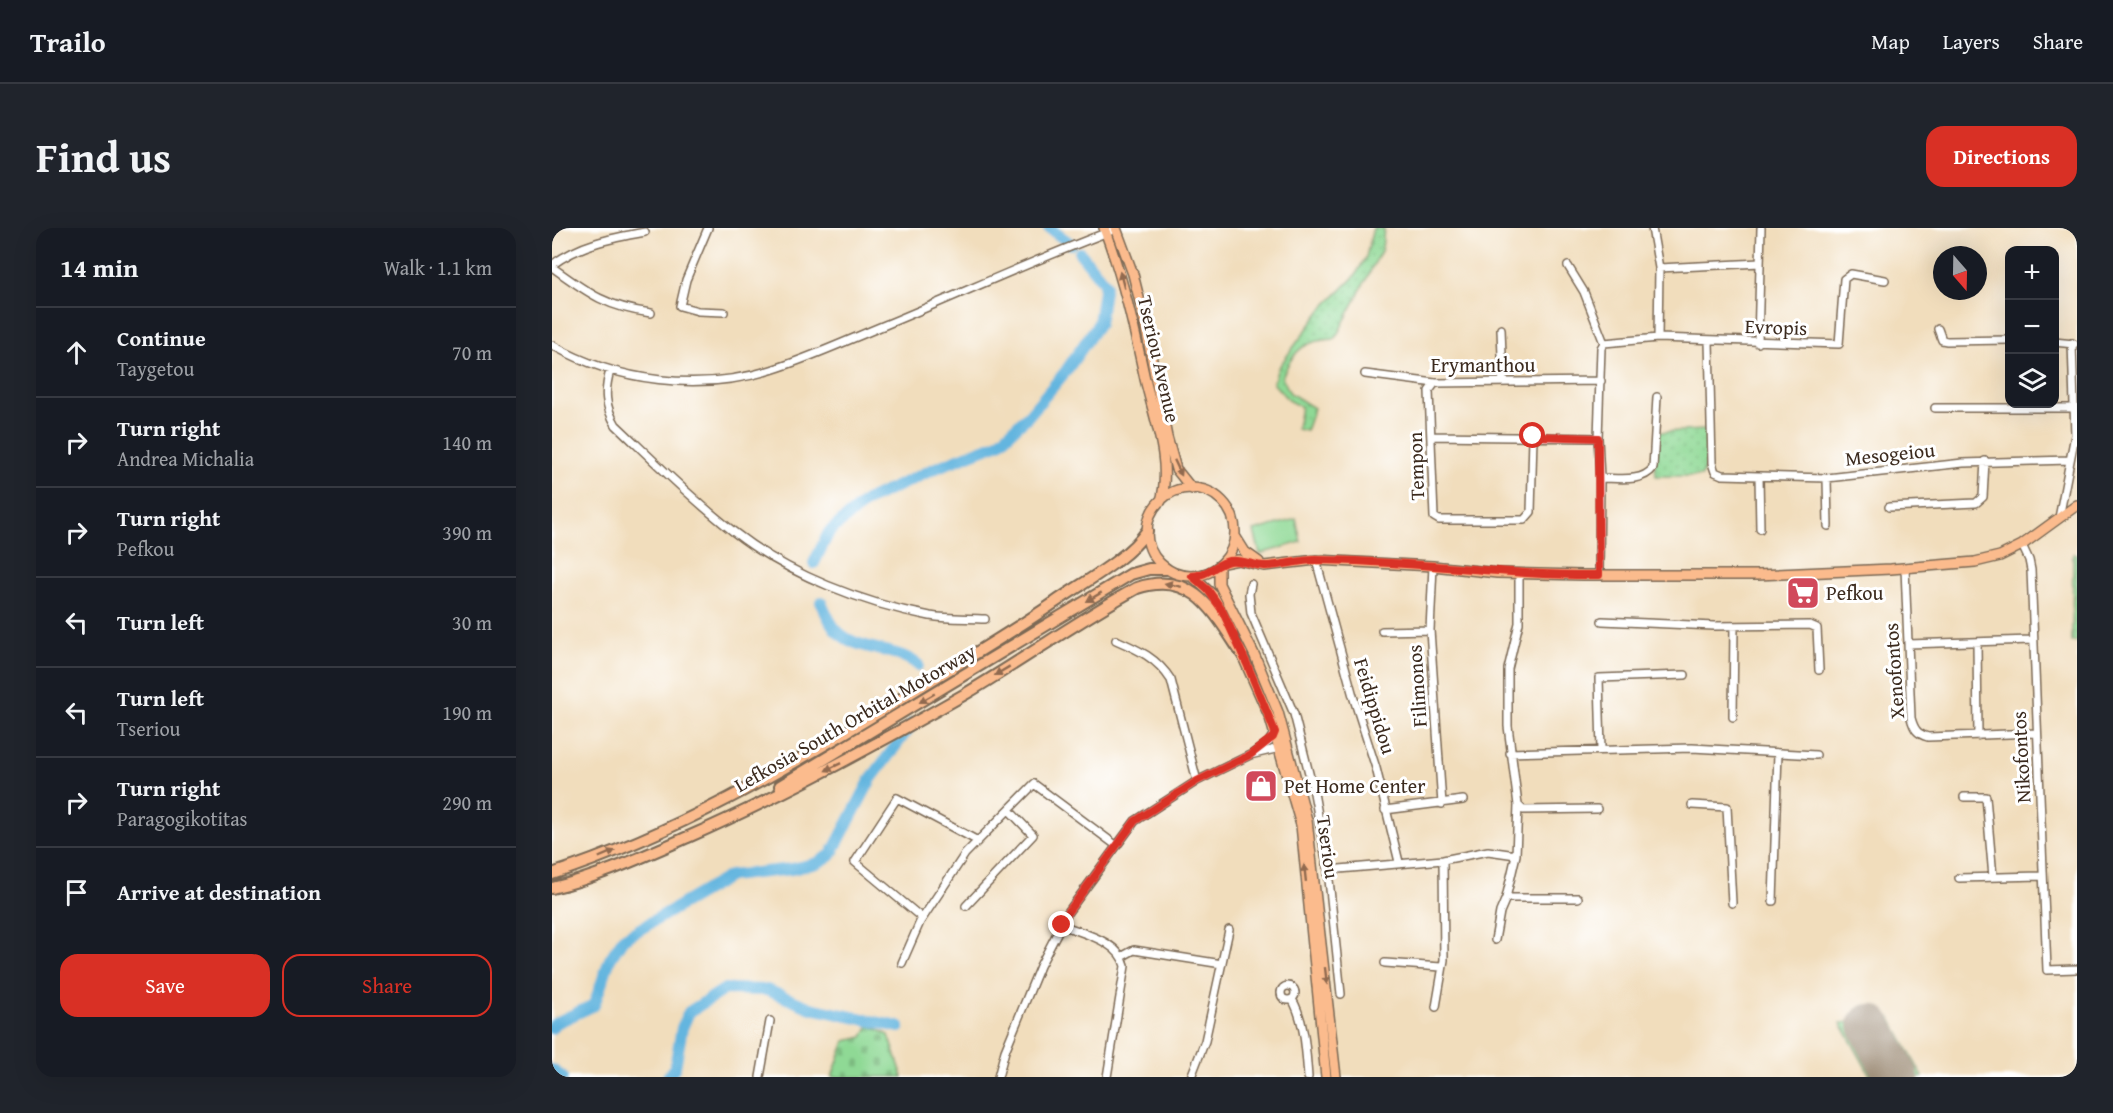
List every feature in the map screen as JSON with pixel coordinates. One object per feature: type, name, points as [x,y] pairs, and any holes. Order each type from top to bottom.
[{"type":"highway","name":"Lefkosia South Orbital Motorway","points":[[552,874],[698,815],[793,765],[1025,622],[1125,554],[1147,531]]},
{"type":"highway","name":"Lefkosia South Orbital Motorway","points":[[552,886],[611,864],[764,794],[1131,574],[1149,569],[1166,569]]},
{"type":"highway","points":[[552,886],[610,870],[738,815],[842,763],[967,693],[1137,588],[1167,583],[1196,594],[1210,607],[1242,654]]},
{"type":"main road","name":"Tseriou Avenue","points":[[1116,228],[1143,314],[1167,437],[1176,469],[1192,489]]},
{"type":"main road","name":"Tseriou Avenue","points":[[1105,230],[1132,318],[1159,439],[1165,470],[1161,501]]},
{"type":"main road","points":[[1221,565],[1231,550],[1235,536],[1233,521],[1227,507],[1211,494],[1192,489],[1178,490],[1161,501],[1149,518],[1147,531],[1149,545],[1155,558],[1166,569],[1180,575],[1192,576],[1210,572],[1221,565],[1238,560],[1272,566],[1316,560],[1433,566],[1519,574],[1599,575],[1757,575],[1905,568],[1975,562],[2000,556],[2022,545],[2077,505]]},
{"type":"main road","points":[[1235,536],[1248,555],[1272,566]]},
{"type":"main road","name":"Tseriou","points":[[1221,565],[1222,592],[1255,656],[1278,712],[1307,820],[1336,1077]]},
{"type":"main road","name":"Tseriou","points":[[1192,576],[1213,595],[1242,654],[1280,748],[1300,825],[1326,1077]]},
{"type":"street","points":[[708,228],[686,280],[680,306],[698,311],[724,312]]},
{"type":"street","points":[[552,345],[610,371],[647,378],[707,382],[772,370],[1105,230],[1116,228]]},
{"type":"street","points":[[1652,228],[1659,268],[1658,338]]},
{"type":"street","points":[[1758,343],[1761,228]]},
{"type":"street","points":[[645,232],[592,243],[567,253],[552,266],[608,303],[622,309],[651,313]]},
{"type":"street","points":[[1659,268],[1760,263]]},
{"type":"street","points":[[1568,266],[1584,292],[1604,343],[1601,348],[1598,438],[1599,575]]},
{"type":"street","name":"Evropis","points":[[1604,343],[1658,338],[1839,344],[1844,279],[1851,274],[1885,280]]},
{"type":"street","points":[[1938,328],[1942,340],[1947,341],[2005,340]]},
{"type":"street","points":[[1501,329],[1503,382]]},
{"type":"street","name":"Mesogeiou","points":[[1709,341],[1712,463],[1715,472],[1722,476],[1827,478],[1985,462],[2070,460]]},
{"type":"street","points":[[2059,342],[2075,344],[2076,435],[2059,518]]},
{"type":"street","points":[[610,371],[605,387],[608,411],[616,425],[735,533],[778,561],[829,585],[879,603],[931,616],[985,619]]},
{"type":"street","name":"Erymanthou","points":[[1365,374],[1435,383],[1601,381]]},
{"type":"street","name":"Tempon","points":[[1435,383],[1429,391],[1433,436],[1434,516],[1439,520],[1524,520],[1532,513],[1533,436]]},
{"type":"street","points":[[1600,478],[1640,478],[1648,475],[1653,468],[1657,397]]},
{"type":"street","points":[[1935,408],[2074,408]]},
{"type":"street","points":[[1433,436],[1598,438]]},
{"type":"street","points":[[1889,507],[1976,503],[1983,496],[1985,462]]},
{"type":"street","points":[[1759,476],[1760,529]]},
{"type":"street","points":[[1827,478],[1828,526]]},
{"type":"street","name":"Nikofontos","points":[[2022,545],[2030,560],[2031,570],[2047,970],[2077,969]]},
{"type":"street","name":"Feidippidou","points":[[1316,560],[1353,696],[1376,768],[1400,862]]},
{"type":"street","name":"Filimonos","points":[[1433,566],[1430,630],[1442,804]]},
{"type":"street","name":"Xenofontos","points":[[1905,568],[1911,718],[1919,734],[1928,737],[1978,736]]},
{"type":"street","points":[[1495,940],[1500,912],[1506,898],[1516,855],[1518,805],[1508,726],[1509,669],[1519,623],[1519,574]]},
{"type":"street","points":[[1251,584],[1249,594],[1251,613],[1294,714],[1314,793],[1328,870],[1341,994]]},
{"type":"street","points":[[1602,621],[1734,626],[1810,624],[1817,628],[1819,670]]},
{"type":"street","points":[[1733,717],[1734,626]]},
{"type":"street","points":[[1382,631],[1430,630]]},
{"type":"street","points":[[1116,640],[1147,654],[1161,666],[1170,680],[1197,781]]},
{"type":"street","points":[[1908,644],[2032,640]]},
{"type":"street","points":[[1977,642],[1978,736],[2036,733]]},
{"type":"street","points":[[1601,750],[1599,678],[1685,675]]},
{"type":"street","points":[[998,1077],[1005,1051],[1040,966],[1062,925],[1135,821],[1197,781],[1250,755],[1269,742],[1275,732]]},
{"type":"street","points":[[1250,755],[1280,748]]},
{"type":"street","points":[[1510,753],[1692,748],[1816,755]]},
{"type":"street","points":[[1773,901],[1778,753]]},
{"type":"street","points":[[902,963],[922,918],[965,854],[1034,784],[1117,846]]},
{"type":"street","points":[[1964,797],[1986,797],[1993,877]]},
{"type":"street","points":[[922,918],[855,862],[897,798],[978,841]]},
{"type":"street","points":[[1385,810],[1464,800]]},
{"type":"street","points":[[1518,805],[1523,810],[1597,808]]},
{"type":"street","points":[[1692,805],[1727,807],[1732,903]]},
{"type":"street","points":[[966,906],[1033,835],[1009,810]]},
{"type":"street","points":[[1328,870],[1443,860],[1488,850],[1516,855]]},
{"type":"street","points":[[1436,1007],[1440,967],[1444,960],[1443,860]]},
{"type":"street","points":[[1959,878],[2043,876]]},
{"type":"street","points":[[1506,898],[1578,898]]},
{"type":"street","points":[[1062,925],[1116,949],[1123,956],[1125,966],[1107,1077]]},
{"type":"street","points":[[1191,1077],[1205,1041],[1229,930]]},
{"type":"street","points":[[1123,956],[1134,950],[1222,964]]},
{"type":"street","points":[[1385,963],[1440,967]]},
{"type":"street","points":[[1292,999],[1297,1009],[1306,1049],[1308,1077]]},
{"type":"street","points":[[760,1077],[770,1021]]},
{"type":"street","points":[[1306,1049],[1324,1045]]},
{"type":"green space","points":[[1373,228],[1384,228],[1382,249],[1335,339],[1316,341],[1302,348],[1291,359],[1282,377],[1290,393],[1314,408],[1306,431],[1297,429],[1301,407],[1289,401],[1273,383],[1278,368],[1321,310],[1355,276],[1366,257]]},
{"type":"green space","points":[[1707,430],[1706,463],[1702,476],[1656,476],[1655,464],[1659,432]]},
{"type":"green space","points":[[1296,519],[1301,542],[1260,554],[1254,531]]},
{"type":"green space","points":[[2073,554],[2077,554],[2077,642],[2072,642]]},
{"type":"green space","points":[[1890,1017],[1923,1077],[1910,1077],[1878,1020],[1854,1024],[1883,1077],[1871,1077],[1841,1023]]},
{"type":"green space","points":[[869,1025],[889,1035],[903,1077],[832,1077],[845,1041],[863,1037]]},
{"type":"waterway","points":[[1049,228],[1071,244]]},
{"type":"waterway","points":[[814,563],[829,532],[866,501],[938,467],[999,443],[1029,415],[1066,371],[1099,323],[1105,284],[1080,253]]},
{"type":"waterway","points":[[821,602],[832,625],[845,638],[909,659],[918,665]]},
{"type":"waterway","points":[[552,1028],[556,1023],[594,1005],[610,959],[623,939],[730,876],[792,869],[817,863],[831,855],[871,779],[912,724]]},
{"type":"waterway","points":[[668,1077],[675,1067],[682,1028],[689,1012],[725,989],[767,990],[811,1008],[899,1027]]},
{"type":"waterway","points":[[552,1070],[562,1077]]},
{"type":"runway","points":[[1870,1026],[1897,1077]]},
{"type":"place","name":"Pefkou","points":[[1803,593]]},
{"type":"place","name":"Pet Home Center","points":[[1261,786]]},
{"type":"route","points":[[1062,925],[1068,912],[1135,821],[1197,781],[1250,755],[1269,742],[1275,732],[1222,610],[1213,595],[1192,576],[1210,572],[1222,563],[1238,560],[1259,566],[1316,560],[1433,566],[1497,573],[1599,575],[1598,438],[1533,436]]}]
